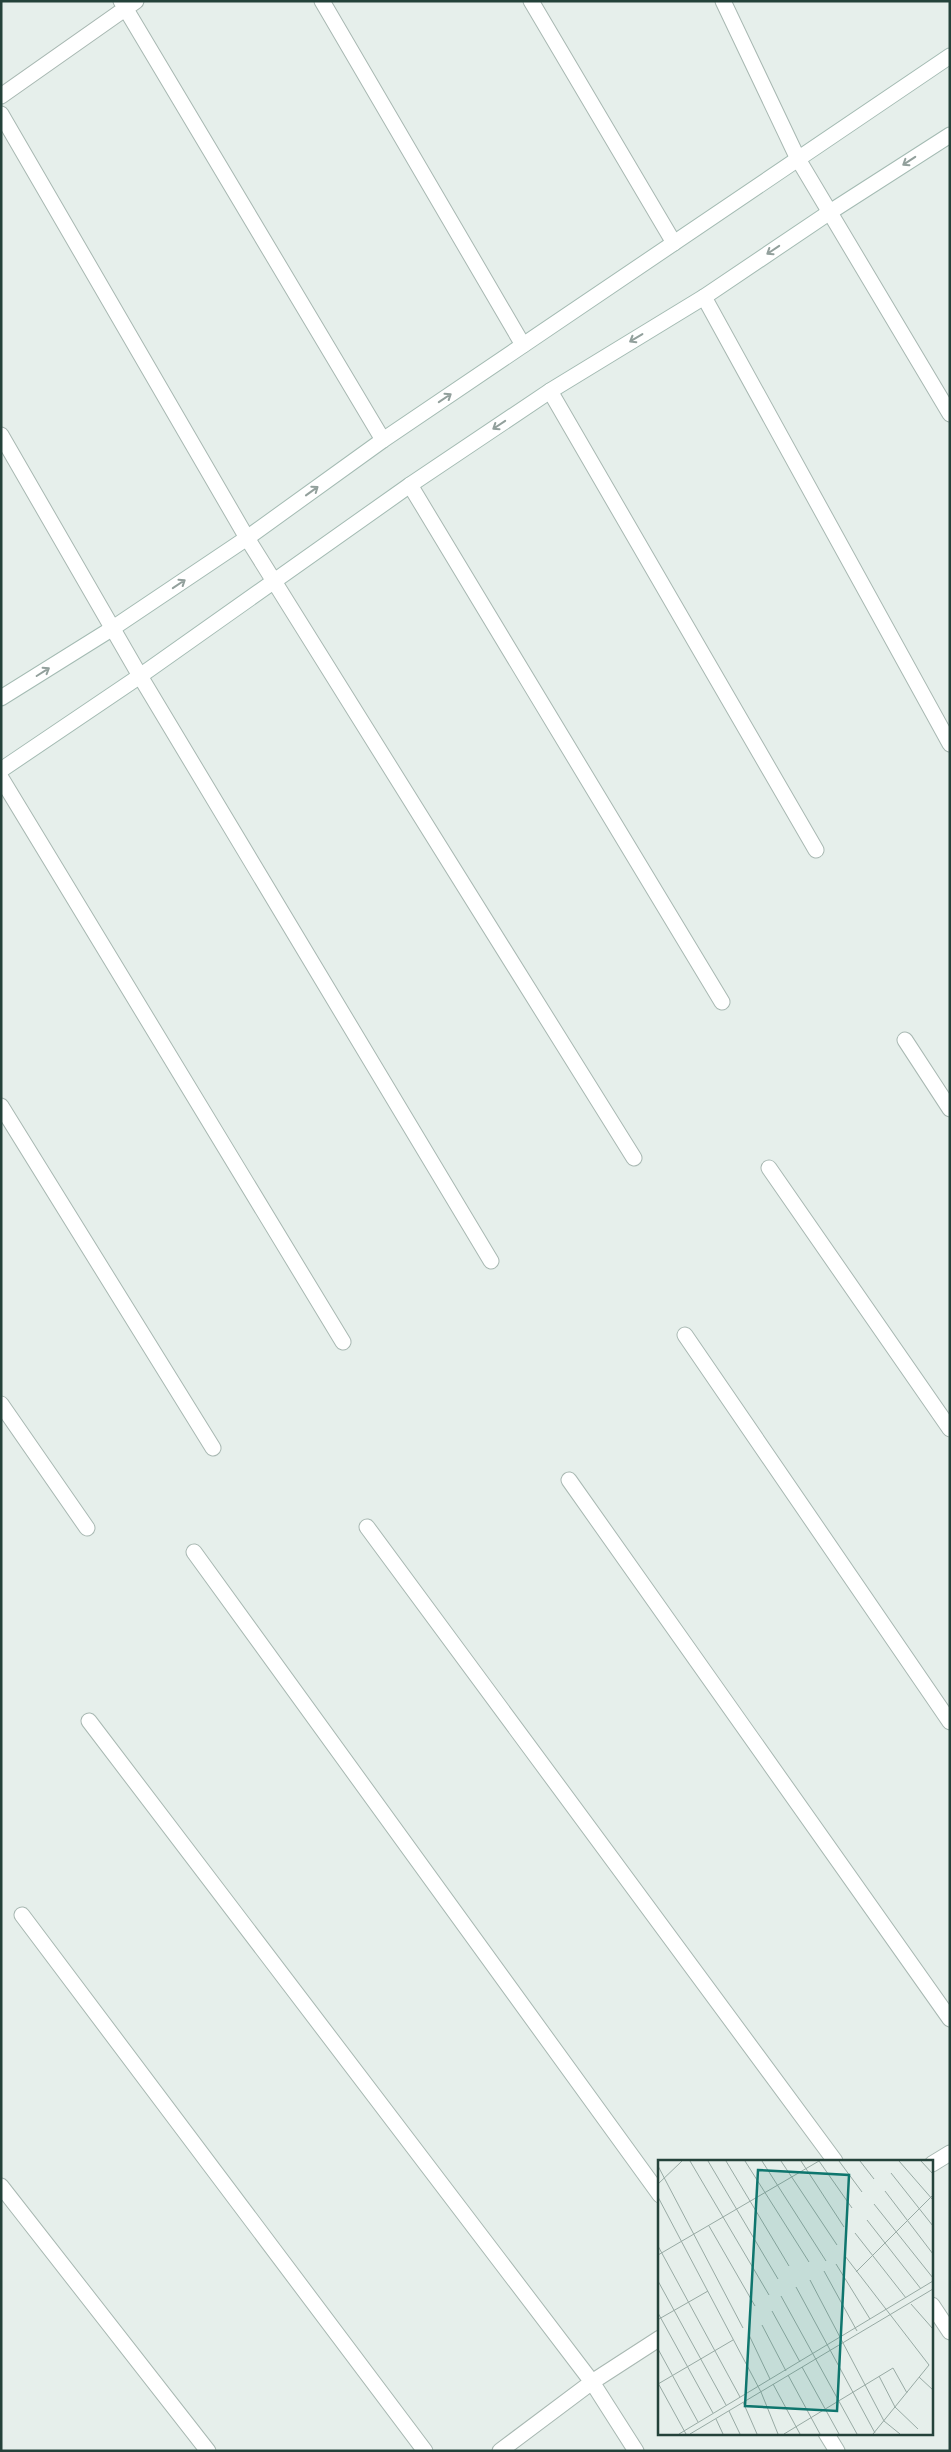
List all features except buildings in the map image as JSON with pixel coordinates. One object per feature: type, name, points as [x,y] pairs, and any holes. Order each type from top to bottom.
[{"type":"street","points":[[322,1],[522,345]]},
{"type":"street","points":[[532,1],[674,243]]},
{"type":"street","points":[[723,1],[798,159],[950,414]]},
{"type":"street","points":[[1,96],[128,4],[383,440]]},
{"type":"street","points":[[1,698],[113,628],[247,538],[383,440],[950,56]]},
{"type":"street","points":[[1,114],[247,538],[634,1158]]},
{"type":"street","points":[[1,770],[140,676],[410,485],[550,391],[704,297],[830,212],[950,135]]},
{"type":"street","points":[[704,297],[950,744]]},
{"type":"street","points":[[550,391],[816,850]]},
{"type":"street","points":[[1,436],[140,676],[491,1261]]},
{"type":"street","points":[[410,485],[722,1002]]},
{"type":"street","points":[[1,778],[343,1342]]},
{"type":"street","points":[[905,1040],[950,1110]]},
{"type":"street","points":[[1,1106],[213,1448]]},
{"type":"street","points":[[769,1168],[950,1429]]},
{"type":"street","points":[[685,1335],[950,1722]]},
{"type":"street","points":[[1,1404],[87,1528]]},
{"type":"street","points":[[569,1480],[950,2019]]},
{"type":"street","points":[[367,1527],[834,2160]]},
{"type":"street","points":[[194,1552],[658,2192]]},
{"type":"street","points":[[89,1720],[592,2382],[636,2451]]},
{"type":"street","points":[[22,1915],[425,2451]]},
{"type":"street","points":[[934,2163],[950,2153]]},
{"type":"street","points":[[1,2186],[208,2451]]},
{"type":"street","points":[[934,2308],[950,2332]]},
{"type":"street","points":[[500,2451],[592,2382],[658,2339]]},
{"type":"street","points":[[827,2434],[837,2451]]}]
